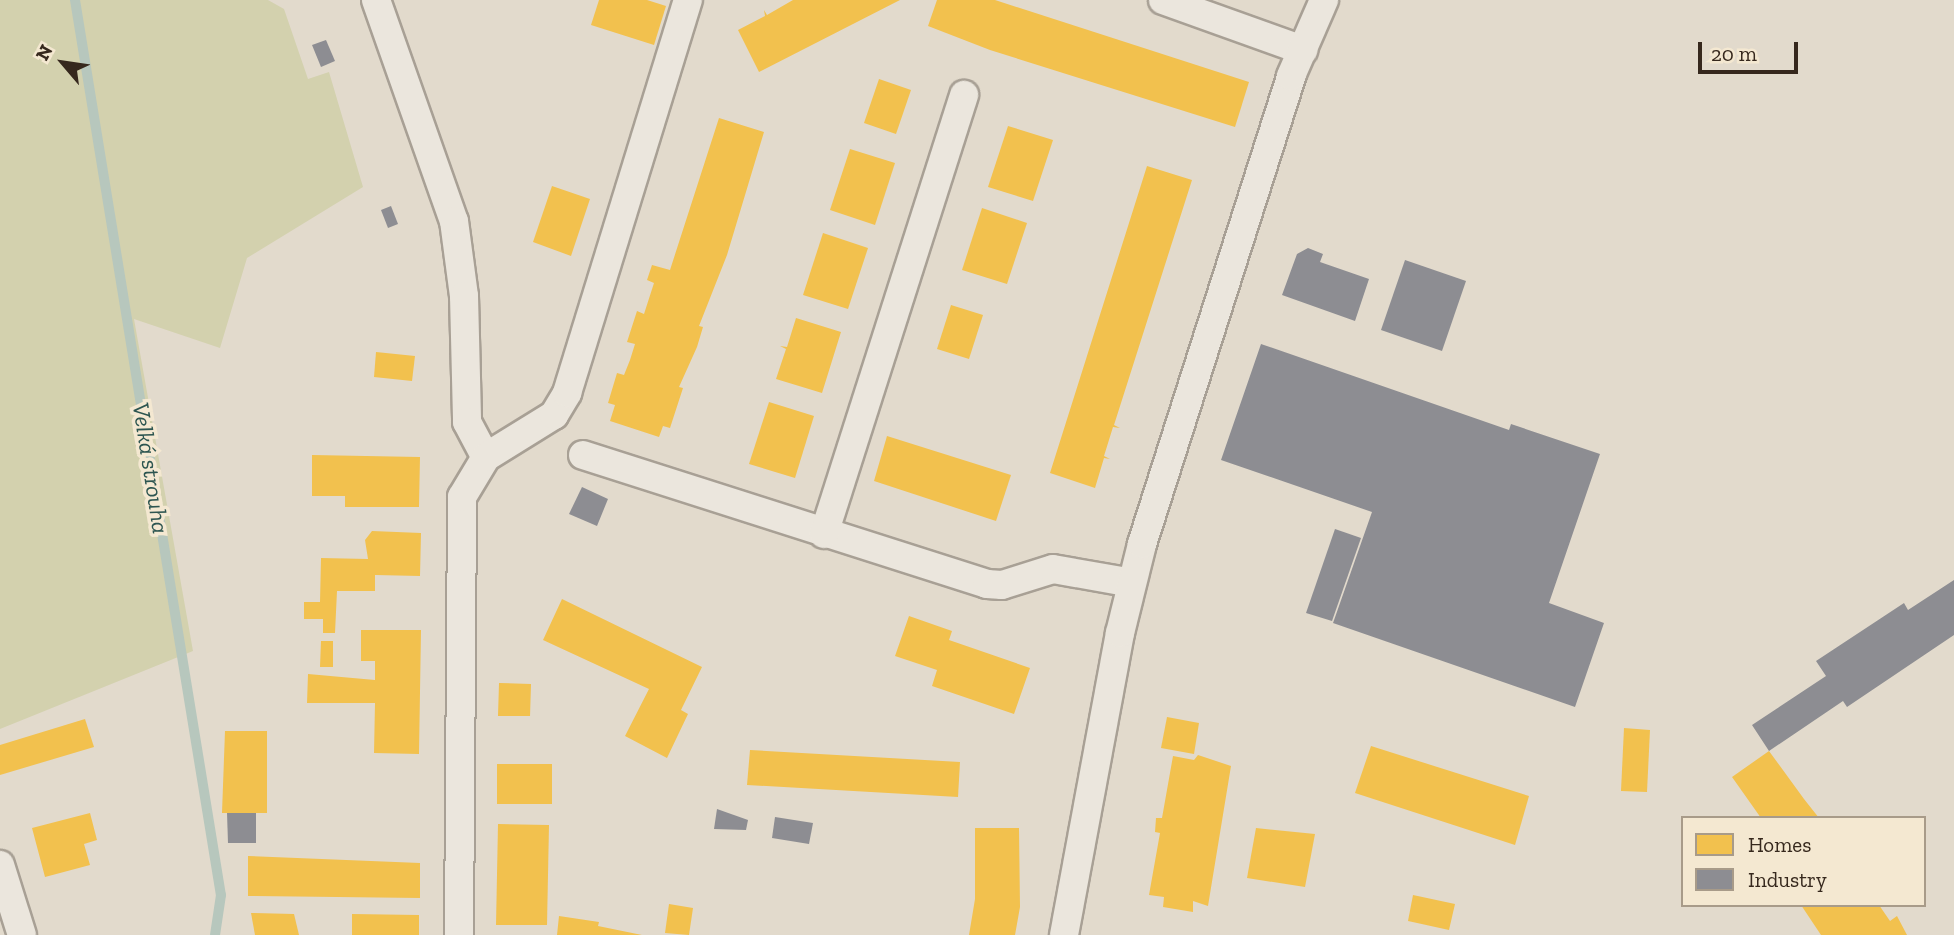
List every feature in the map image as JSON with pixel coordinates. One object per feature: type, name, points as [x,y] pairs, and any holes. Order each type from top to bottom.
[{"type":"street","points":[[376,0],[452,211],[464,296],[467,422],[486,457]]},
{"type":"street","points":[[458,935],[459,524],[467,482],[486,457],[554,415],[566,393],[688,0]]},
{"type":"street","points":[[1163,0],[1303,50]]},
{"type":"street","points":[[1064,935],[1132,583],[1265,156],[1324,0]]},
{"type":"street","points":[[824,534],[964,95]]},
{"type":"street","points":[[583,455],[987,584],[1002,585],[1054,569],[1132,583]]},
{"type":"street","points":[[0,865],[22,935]]},
{"type":"shaded area","points":[[0,0],[268,0],[284,9],[308,79],[329,72],[363,187],[247,258],[220,348],[134,319],[193,651],[0,729]]},
{"type":"building: Homes","points":[[599,0],[647,0],[666,6],[654,45],[591,25]]},
{"type":"building: Homes","points":[[793,0],[900,0],[759,72],[738,30],[765,16],[764,10],[767,15]]},
{"type":"building: Homes","points":[[937,0],[995,0],[1249,82],[1235,127],[990,50],[928,26]]},
{"type":"building: Homes","points":[[879,79],[911,90],[896,134],[864,123]]},
{"type":"building: Homes","points":[[719,118],[764,132],[727,255],[699,326],[703,327],[697,347],[679,387],[683,388],[670,428],[663,426],[659,437],[610,421],[615,405],[608,403],[617,373],[624,375],[630,360],[635,344],[627,342],[637,311],[644,314],[654,283],[647,280],[652,265],[670,270]]},
{"type":"building: Homes","points":[[1008,126],[1053,140],[1033,201],[988,187]]},
{"type":"building: Homes","points":[[850,149],[895,163],[875,225],[830,210]]},
{"type":"building: Homes","points":[[1147,166],[1192,180],[1114,425],[1120,428],[1113,427],[1104,456],[1110,459],[1104,458],[1095,488],[1050,473]]},
{"type":"building: Homes","points":[[552,186],[590,199],[571,256],[533,242]]},
{"type":"building: Homes","points":[[982,208],[1027,223],[1007,284],[962,270]]},
{"type":"building: Homes","points":[[823,233],[868,248],[848,309],[803,295]]},
{"type":"building: Homes","points":[[951,305],[983,315],[969,359],[937,349]]},
{"type":"building: Homes","points":[[796,318],[841,332],[822,393],[776,379],[786,349],[780,346],[787,347]]},
{"type":"building: Homes","points":[[376,352],[415,356],[412,381],[374,377]]},
{"type":"building: Homes","points":[[769,402],[814,416],[795,478],[749,464]]},
{"type":"building: Homes","points":[[887,436],[1011,475],[996,521],[874,481]]},
{"type":"building: Homes","points":[[312,455],[420,457],[419,507],[345,507],[345,496],[312,496]]},
{"type":"building: Homes","points":[[372,531],[421,533],[420,576],[375,575],[375,591],[337,591],[335,633],[323,633],[323,619],[304,619],[304,602],[320,602],[321,558],[368,559],[365,540]]},
{"type":"building: Homes","points":[[562,599],[702,667],[681,710],[688,714],[667,758],[625,736],[649,689],[543,640]]},
{"type":"building: Homes","points":[[909,616],[952,631],[949,640],[1030,668],[1014,714],[932,686],[937,670],[895,656]]},
{"type":"building: Homes","points":[[361,630],[421,630],[419,754],[374,753],[375,703],[307,703],[308,674],[375,680],[375,661],[361,661]]},
{"type":"building: Homes","points":[[321,641],[333,641],[333,667],[320,667]]},
{"type":"building: Homes","points":[[499,683],[531,684],[530,716],[498,716]]},
{"type":"building: Homes","points":[[1167,717],[1199,723],[1194,754],[1161,748]]},
{"type":"building: Homes","points":[[85,719],[94,747],[0,775],[0,745]]},
{"type":"building: Homes","points":[[1624,728],[1650,730],[1647,792],[1621,791]]},
{"type":"building: Homes","points":[[225,731],[267,731],[267,813],[222,813]]},
{"type":"building: Homes","points":[[1371,746],[1529,796],[1515,845],[1355,793]]},
{"type":"building: Homes","points":[[750,750],[960,762],[958,797],[747,785]]},
{"type":"building: Homes","points":[[1769,751],[1817,816],[1760,816],[1732,777]]},
{"type":"building: Homes","points":[[1198,755],[1231,766],[1208,906],[1193,901],[1193,912],[1163,907],[1164,897],[1149,895],[1160,833],[1155,832],[1156,818],[1162,818],[1173,756],[1194,760]]},
{"type":"building: Homes","points":[[497,764],[552,764],[552,804],[497,804]]},
{"type":"building: Homes","points":[[90,813],[97,840],[84,844],[90,865],[45,877],[32,828]]},
{"type":"building: Homes","points":[[498,824],[549,825],[547,925],[496,925]]},
{"type":"building: Homes","points":[[975,828],[1019,828],[1020,907],[1015,935],[969,935],[975,899]]},
{"type":"building: Homes","points":[[1256,828],[1315,834],[1305,887],[1247,878]]},
{"type":"building: Homes","points":[[248,856],[420,863],[420,898],[248,896]]},
{"type":"building: Homes","points":[[1413,895],[1455,904],[1449,930],[1408,921]]},
{"type":"building: Homes","points":[[669,904],[693,908],[689,935],[665,933]]},
{"type":"building: Homes","points":[[1802,907],[1880,907],[1890,921],[1897,916],[1907,935],[1821,935]]},
{"type":"building: Homes","points":[[251,913],[294,914],[299,935],[255,935]]},
{"type":"building: Homes","points":[[352,914],[419,915],[419,935],[352,935]]},
{"type":"building: Homes","points":[[559,916],[599,922],[598,926],[642,935],[557,935]]},
{"type":"building: Industry","points":[[326,40],[335,61],[321,67],[312,45]]},
{"type":"building: Industry","points":[[391,206],[398,224],[388,228],[381,210]]},
{"type":"building: Industry","points":[[1308,248],[1323,254],[1320,262],[1369,279],[1355,321],[1282,295],[1297,254]]},
{"type":"building: Industry","points":[[1405,260],[1466,281],[1442,351],[1381,330]]},
{"type":"building: Industry","points":[[1261,344],[1509,430],[1511,424],[1600,454],[1549,603],[1604,623],[1575,707],[1333,623],[1372,512],[1221,460]]},
{"type":"building: Industry","points":[[582,487],[608,499],[597,526],[569,514]]},
{"type":"building: Industry","points":[[1335,529],[1361,538],[1332,621],[1306,613]]},
{"type":"building: Industry","points":[[1954,580],[1954,635],[1847,707],[1843,701],[1769,751],[1752,725],[1826,676],[1816,661],[1904,603],[1908,610]]},
{"type":"building: Industry","points":[[717,809],[748,820],[746,830],[714,829]]},
{"type":"building: Industry","points":[[227,813],[256,813],[256,843],[228,843]]},
{"type":"building: Industry","points":[[775,817],[813,823],[809,844],[772,838]]},
{"type":"waterway","name":"Velká strouha","points":[[75,0],[221,895],[215,935]]}]
